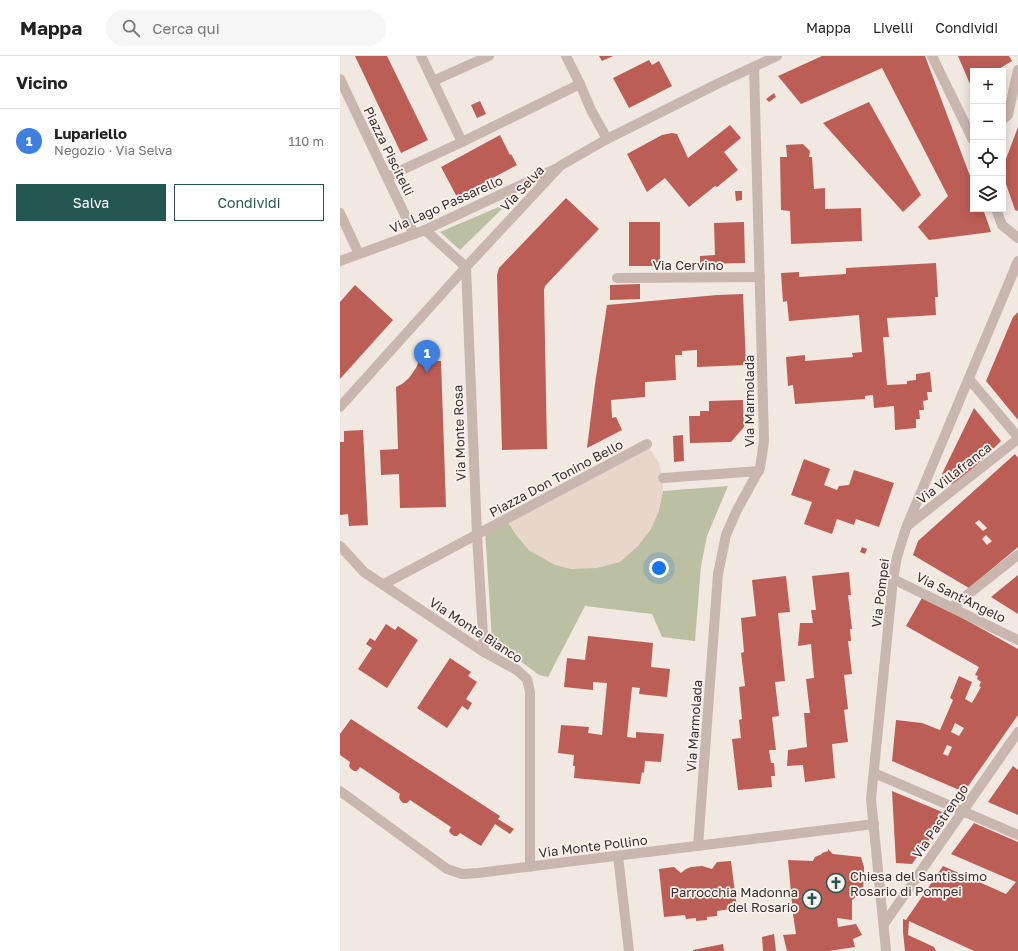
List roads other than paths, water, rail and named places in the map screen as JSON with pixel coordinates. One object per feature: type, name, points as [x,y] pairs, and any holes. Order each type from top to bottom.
[{"type":"street","points":[[421,56],[462,142]]},
{"type":"street","points":[[433,81],[489,56]]},
{"type":"street","points":[[566,56],[591,110],[607,138]]},
{"type":"street","name":"Via Selva","points":[[340,407],[466,267],[560,166],[607,138],[776,56]]},
{"type":"street","points":[[932,56],[970,134]]},
{"type":"street","name":"Via Marmolada","points":[[698,846],[718,574],[726,535],[736,512],[760,468],[764,442],[754,67]]},
{"type":"street","points":[[1006,117],[1008,115],[1018,70]]},
{"type":"street","name":"Piazza Piscitelli","points":[[340,79],[414,234]]},
{"type":"street","points":[[387,177],[580,84]]},
{"type":"street","name":"Via Lago Passarello","points":[[340,260],[425,230],[560,166]]},
{"type":"street","points":[[997,212],[1002,226],[1018,238]]},
{"type":"street","points":[[340,213],[359,254]]},
{"type":"street","points":[[425,230],[466,267]]},
{"type":"street","name":"Via Monte Rosa","points":[[466,267],[477,535],[484,652]]},
{"type":"street","name":"Via Pompei","points":[[886,951],[871,799],[893,579],[897,557],[906,528],[1017,268]]},
{"type":"street","name":"Via Cervino","points":[[617,278],[760,277]]},
{"type":"street","points":[[969,379],[1018,438]]},
{"type":"street","name":"Via Villafranca","points":[[906,528],[1018,438]]},
{"type":"street","name":"Piazza Don Tonino Bello","points":[[384,584],[647,444]]},
{"type":"street","points":[[663,478],[758,471]]},
{"type":"street","name":"Via Monte Bianco","points":[[340,546],[364,572],[484,652],[517,670],[527,679],[530,692],[530,867]]},
{"type":"street","points":[[952,607],[1018,556]]},
{"type":"street","name":"Via Sant'Angelo","points":[[893,579],[1018,640]]},
{"type":"street","name":"Via Pastrengo","points":[[884,924],[1018,732]]},
{"type":"street","points":[[874,772],[1018,835]]},
{"type":"street","name":"Via Monte Pollino","points":[[340,791],[447,869],[462,874],[530,867],[874,824]]},
{"type":"street","points":[[618,856],[629,951]]},
{"type":"place","name":"Lupariello","points":[[427,373]]},
{"type":"place","name":"Chiesa del Santissimo Rosario di Pompei","points":[[836,883]]},
{"type":"place","name":"Parrocchia Madonna del Rosario","points":[[812,899]]}]
